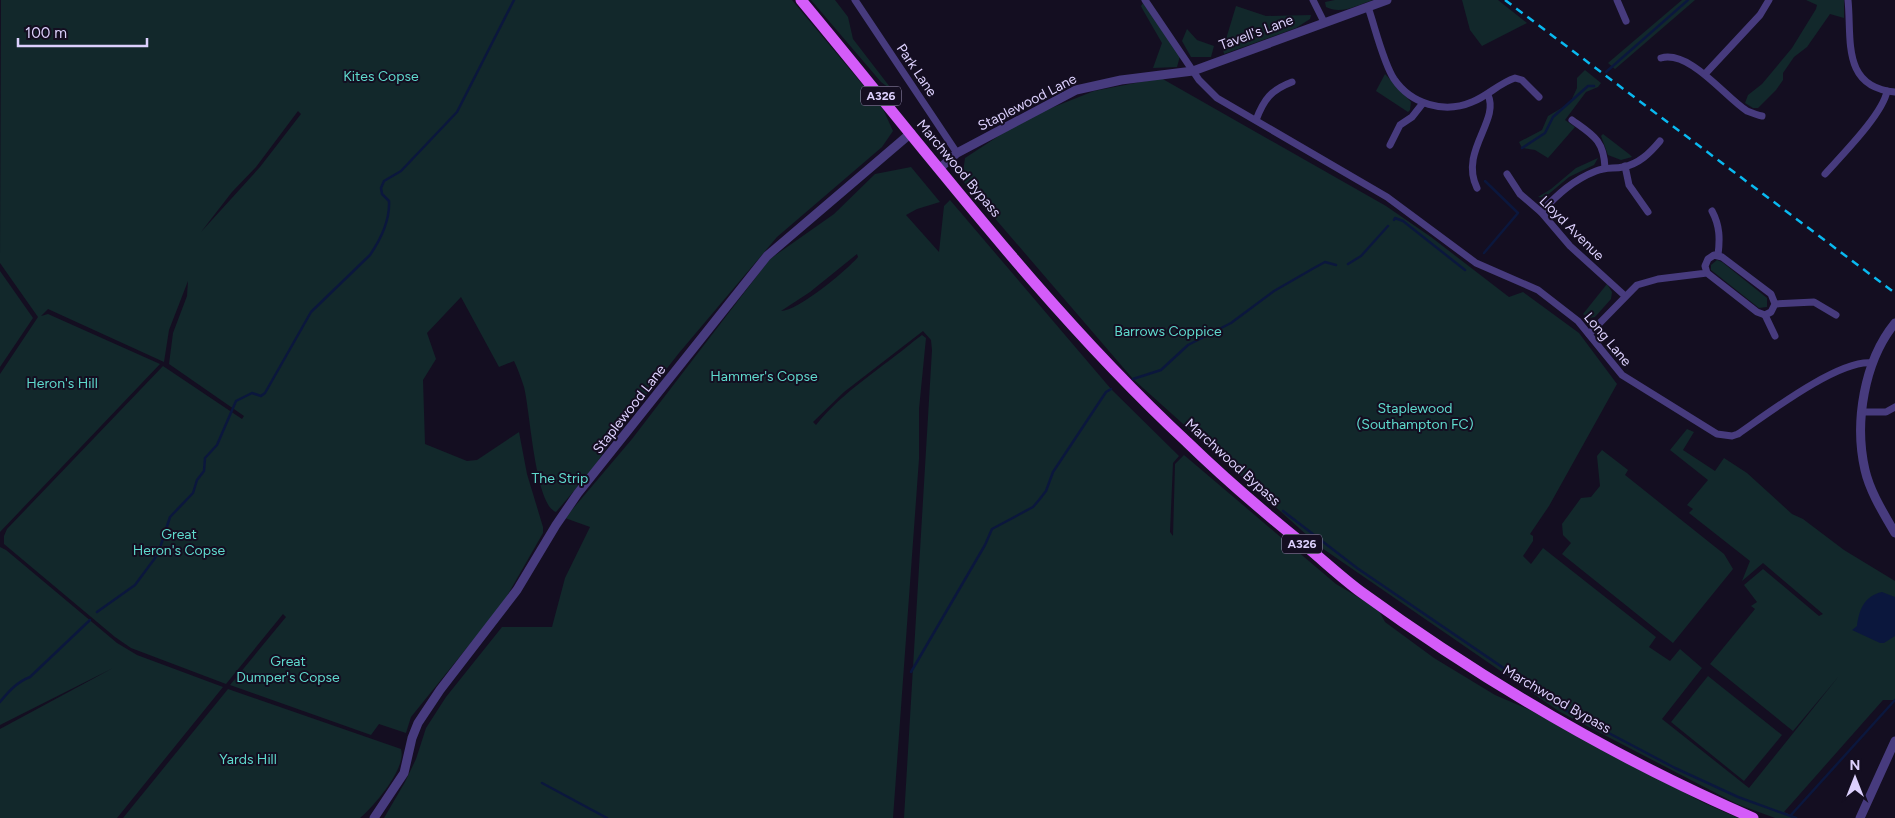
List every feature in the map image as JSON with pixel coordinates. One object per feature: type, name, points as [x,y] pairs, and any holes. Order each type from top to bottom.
[{"type":"main road","name":"Marchwood Bypass","points":[[801,0],[1040,288],[1112,367],[1186,442],[1359,591],[1434,643],[1547,713],[1670,779],[1753,818]]},
{"type":"street","name":"Long Lane","points":[[1145,0],[1192,71],[1212,93],[1388,197],[1476,263],[1538,290],[1566,311],[1589,334],[1622,375],[1700,425],[1724,436],[1738,434],[1809,387],[1844,368],[1856,363],[1872,363]]},
{"type":"street","points":[[1313,0],[1324,22]]},
{"type":"street","name":"Tavell's Lane","points":[[1192,71],[1387,0]]},
{"type":"street","points":[[1617,0],[1626,21]]},
{"type":"street","points":[[1705,74],[1760,15],[1769,0]]},
{"type":"street","points":[[1825,174],[1861,133],[1891,91],[1865,81],[1854,65],[1848,0]]},
{"type":"street","name":"Park Lane","points":[[857,1],[957,153]]},
{"type":"street","points":[[1368,7],[1394,78],[1404,91],[1422,102],[1436,106],[1455,107],[1473,102],[1515,78],[1522,80],[1539,96]]},
{"type":"street","points":[[1661,58],[1675,57],[1705,74],[1748,112],[1762,116]]},
{"type":"street","name":"Staplewood Lane","points":[[940,168],[957,153],[1076,90],[1121,80],[1192,71]]},
{"type":"street","points":[[1256,120],[1261,108],[1273,91],[1292,82]]},
{"type":"street","points":[[1477,188],[1473,180],[1473,158],[1490,108],[1488,94]]},
{"type":"street","points":[[1390,145],[1400,125],[1412,118],[1422,102]]},
{"type":"street","points":[[1572,120],[1599,141],[1604,155],[1605,168]]},
{"type":"street","name":"Staplewood Lane","points":[[374,818],[404,773],[412,738],[418,723],[440,690],[517,590],[556,525],[578,493],[767,256],[911,133]]},
{"type":"street","points":[[1541,212],[1569,184],[1605,168],[1625,166],[1648,155],[1660,140]]},
{"type":"street","points":[[1625,166],[1630,185],[1648,212]]},
{"type":"street","name":"Lloyd Avenue","points":[[1507,174],[1520,194],[1541,212],[1570,246],[1624,295]]},
{"type":"street","points":[[1712,211],[1718,222],[1720,239],[1718,256]]},
{"type":"street","points":[[1718,256],[1708,259],[1705,266],[1707,273],[1757,312],[1765,314],[1771,312],[1775,304]]},
{"type":"street","points":[[1718,256],[1770,294],[1775,304]]},
{"type":"street","points":[[1589,334],[1624,295],[1637,285],[1648,280],[1707,273]]},
{"type":"street","points":[[1775,304],[1814,302],[1836,315]]},
{"type":"street","points":[[1765,314],[1775,336]]},
{"type":"street","points":[[1895,323],[1884,337],[1872,363],[1865,391],[1861,439],[1865,471],[1895,533]]},
{"type":"street","points":[[1863,412],[1886,412],[1895,407]]},
{"type":"street","points":[[1860,818],[1895,741]]},
{"type":"green space","points":[[1,0],[792,0],[883,109],[893,131],[882,147],[777,237],[679,353],[621,427],[591,471],[556,512],[549,506],[543,493],[534,455],[524,387],[514,361],[499,367],[461,297],[427,333],[436,359],[423,380],[425,444],[467,461],[477,460],[519,432],[527,474],[543,527],[543,533],[503,603],[411,717],[406,733],[379,724],[371,735],[230,685],[286,617],[283,614],[226,684],[131,648],[115,637],[4,544],[4,536],[7,529],[163,366],[242,419],[244,416],[169,364],[173,333],[187,296],[188,281],[169,330],[164,362],[48,309],[41,316],[48,314],[160,364],[0,532],[0,374],[38,317],[0,263]],"holes":[[[298,111],[301,114],[260,167],[201,232],[232,192],[256,167]]]},
{"type":"green space","points":[[811,0],[835,0],[848,17],[853,39],[893,91],[881,82]]},
{"type":"green space","points":[[1335,0],[1373,0],[1344,10],[1326,7],[1325,2]]},
{"type":"green space","points":[[1462,0],[1498,0],[1527,23],[1482,46],[1470,30]]},
{"type":"green space","points":[[1682,0],[1695,0],[1615,69],[1608,63]]},
{"type":"green space","points":[[1806,0],[1844,0],[1844,18],[1830,14],[1807,47],[1794,57],[1783,73],[1783,80],[1776,90],[1758,108],[1753,108],[1745,103],[1748,95],[1762,84],[1792,48],[1816,9],[1817,5]]},
{"type":"green space","points":[[1143,3],[1180,56],[1177,67],[1153,68],[1162,43],[1141,6]]},
{"type":"green space","points":[[1236,6],[1266,16],[1311,15],[1310,19],[1296,28],[1224,54],[1223,49]]},
{"type":"green space","points":[[1187,29],[1197,40],[1214,46],[1211,57],[1191,57],[1182,41]]},
{"type":"green space","points":[[1585,70],[1601,83],[1598,87],[1586,92],[1565,120],[1575,127],[1548,158],[1535,150],[1522,148],[1519,142],[1542,130],[1548,116],[1570,103],[1577,88],[1577,78]]},
{"type":"green space","points":[[1385,74],[1411,102],[1408,112],[1376,91]]},
{"type":"green space","points":[[1161,78],[1386,206],[1431,237],[1509,297],[1523,292],[1579,333],[1617,384],[1549,506],[1530,534],[1533,536],[1533,541],[1523,556],[1531,564],[1543,548],[1656,637],[1649,647],[1670,661],[1680,649],[1702,668],[1662,719],[1749,788],[1839,676],[1793,731],[1710,664],[1755,609],[1751,606],[1757,602],[1744,585],[1763,569],[1819,616],[1823,614],[1763,563],[1742,581],[1750,561],[1689,513],[1693,509],[1687,505],[1708,480],[1670,450],[1687,429],[1694,432],[1683,450],[1715,471],[1724,458],[1747,473],[1792,514],[1803,519],[1844,550],[1895,581],[1895,700],[1883,700],[1784,812],[1798,818],[1775,818],[1737,804],[1560,712],[1319,546],[1133,379],[962,180],[965,158],[1026,118],[1094,91]]},
{"type":"green space","points":[[1603,134],[1632,157],[1621,160],[1608,155],[1601,136]]},
{"type":"green space","points":[[1598,158],[1594,165],[1569,177],[1544,198],[1538,197],[1551,189],[1576,168]]},
{"type":"green space","name":"Hammer's Copse","points":[[911,167],[940,202],[917,209],[906,215],[939,252],[944,206],[950,200],[1111,389],[1179,456],[1173,463],[1170,532],[1173,536],[1175,464],[1184,455],[1336,584],[1378,609],[1385,622],[1434,658],[1495,695],[1528,709],[1702,802],[1738,818],[904,818],[932,350],[931,340],[923,331],[844,392],[813,422],[816,425],[838,401],[922,335],[926,338],[919,409],[919,459],[893,818],[384,818],[416,759],[426,728],[446,697],[502,627],[552,627],[565,578],[590,527],[565,518],[632,439],[770,259],[834,214],[875,174]],"holes":[[[857,254],[858,257],[810,298],[799,305],[781,311],[810,292]]]},
{"type":"green space","points":[[1717,260],[1767,298],[1767,307],[1759,308],[1711,270],[1711,265]]},
{"type":"green space","points":[[0,271],[33,318],[0,367]]},
{"type":"green space","points":[[1607,284],[1612,292],[1611,299],[1595,317],[1588,318],[1583,314]]},
{"type":"green space","points":[[1602,450],[1628,470],[1625,475],[1724,554],[1733,569],[1673,643],[1562,554],[1571,543],[1563,535],[1562,524],[1581,498],[1591,497],[1600,486],[1597,456]]},
{"type":"green space","points":[[0,547],[117,643],[137,655],[223,687],[117,818],[0,818],[0,729],[113,668],[0,725]]},
{"type":"green space","points":[[1708,676],[1782,735],[1744,781],[1671,722]]},
{"type":"green space","name":"Yards Hill","points":[[228,689],[401,749],[402,757],[399,766],[381,796],[360,818],[123,818]]},
{"type":"water","points":[[1882,592],[1895,597],[1895,636],[1884,643],[1880,643],[1852,630],[1857,626],[1859,614],[1867,600]]},
{"type":"waterway","points":[[97,612],[135,585],[158,554],[170,517],[193,493],[197,480],[204,471],[205,458],[217,445],[236,401],[252,393],[261,396],[265,393],[311,312],[370,255],[378,243],[388,216],[389,201],[382,194],[381,188],[384,181],[401,171],[457,112],[514,0]]},
{"type":"waterway","points":[[1606,72],[1688,0]]},
{"type":"waterway","points":[[1522,148],[1545,133],[1553,117],[1588,86],[1594,86]]},
{"type":"waterway","points":[[1484,253],[1518,213],[1485,181]]},
{"type":"waterway","points":[[1394,220],[1395,218],[1403,221],[1465,270]]},
{"type":"waterway","points":[[1348,264],[1361,256],[1388,226]]},
{"type":"waterway","points":[[1133,379],[1161,370],[1188,345],[1231,323],[1274,291],[1314,268],[1325,262],[1336,265]]},
{"type":"waterway","points":[[911,672],[985,545],[992,529],[1033,507],[1039,500],[1046,491],[1053,472],[1106,392],[1111,389]]},
{"type":"waterway","points":[[1283,511],[1357,568],[1565,710],[1675,768],[1738,797],[1796,818]]},
{"type":"waterway","points":[[0,702],[21,681],[30,677],[90,620]]},
{"type":"waterway","points":[[1791,815],[1895,700]]},
{"type":"waterway","points":[[542,783],[607,818]]},
{"type":"railway","points":[[1505,0],[1895,293]]},
{"type":"park label","name":"Kites Copse","points":[[381,76]]},
{"type":"park label","name":"Barrows Coppice","points":[[1168,331]]},
{"type":"park label","name":"Heron's Hill","points":[[62,383]]},
{"type":"park label","name":"Staplewood (Southampton FC)","points":[[1415,416]]},
{"type":"park label","name":"The Strip","points":[[560,478]]},
{"type":"park label","name":"Great Heron's Copse","points":[[179,542]]},
{"type":"park label","name":"Great Dumper's Copse","points":[[288,670]]}]
